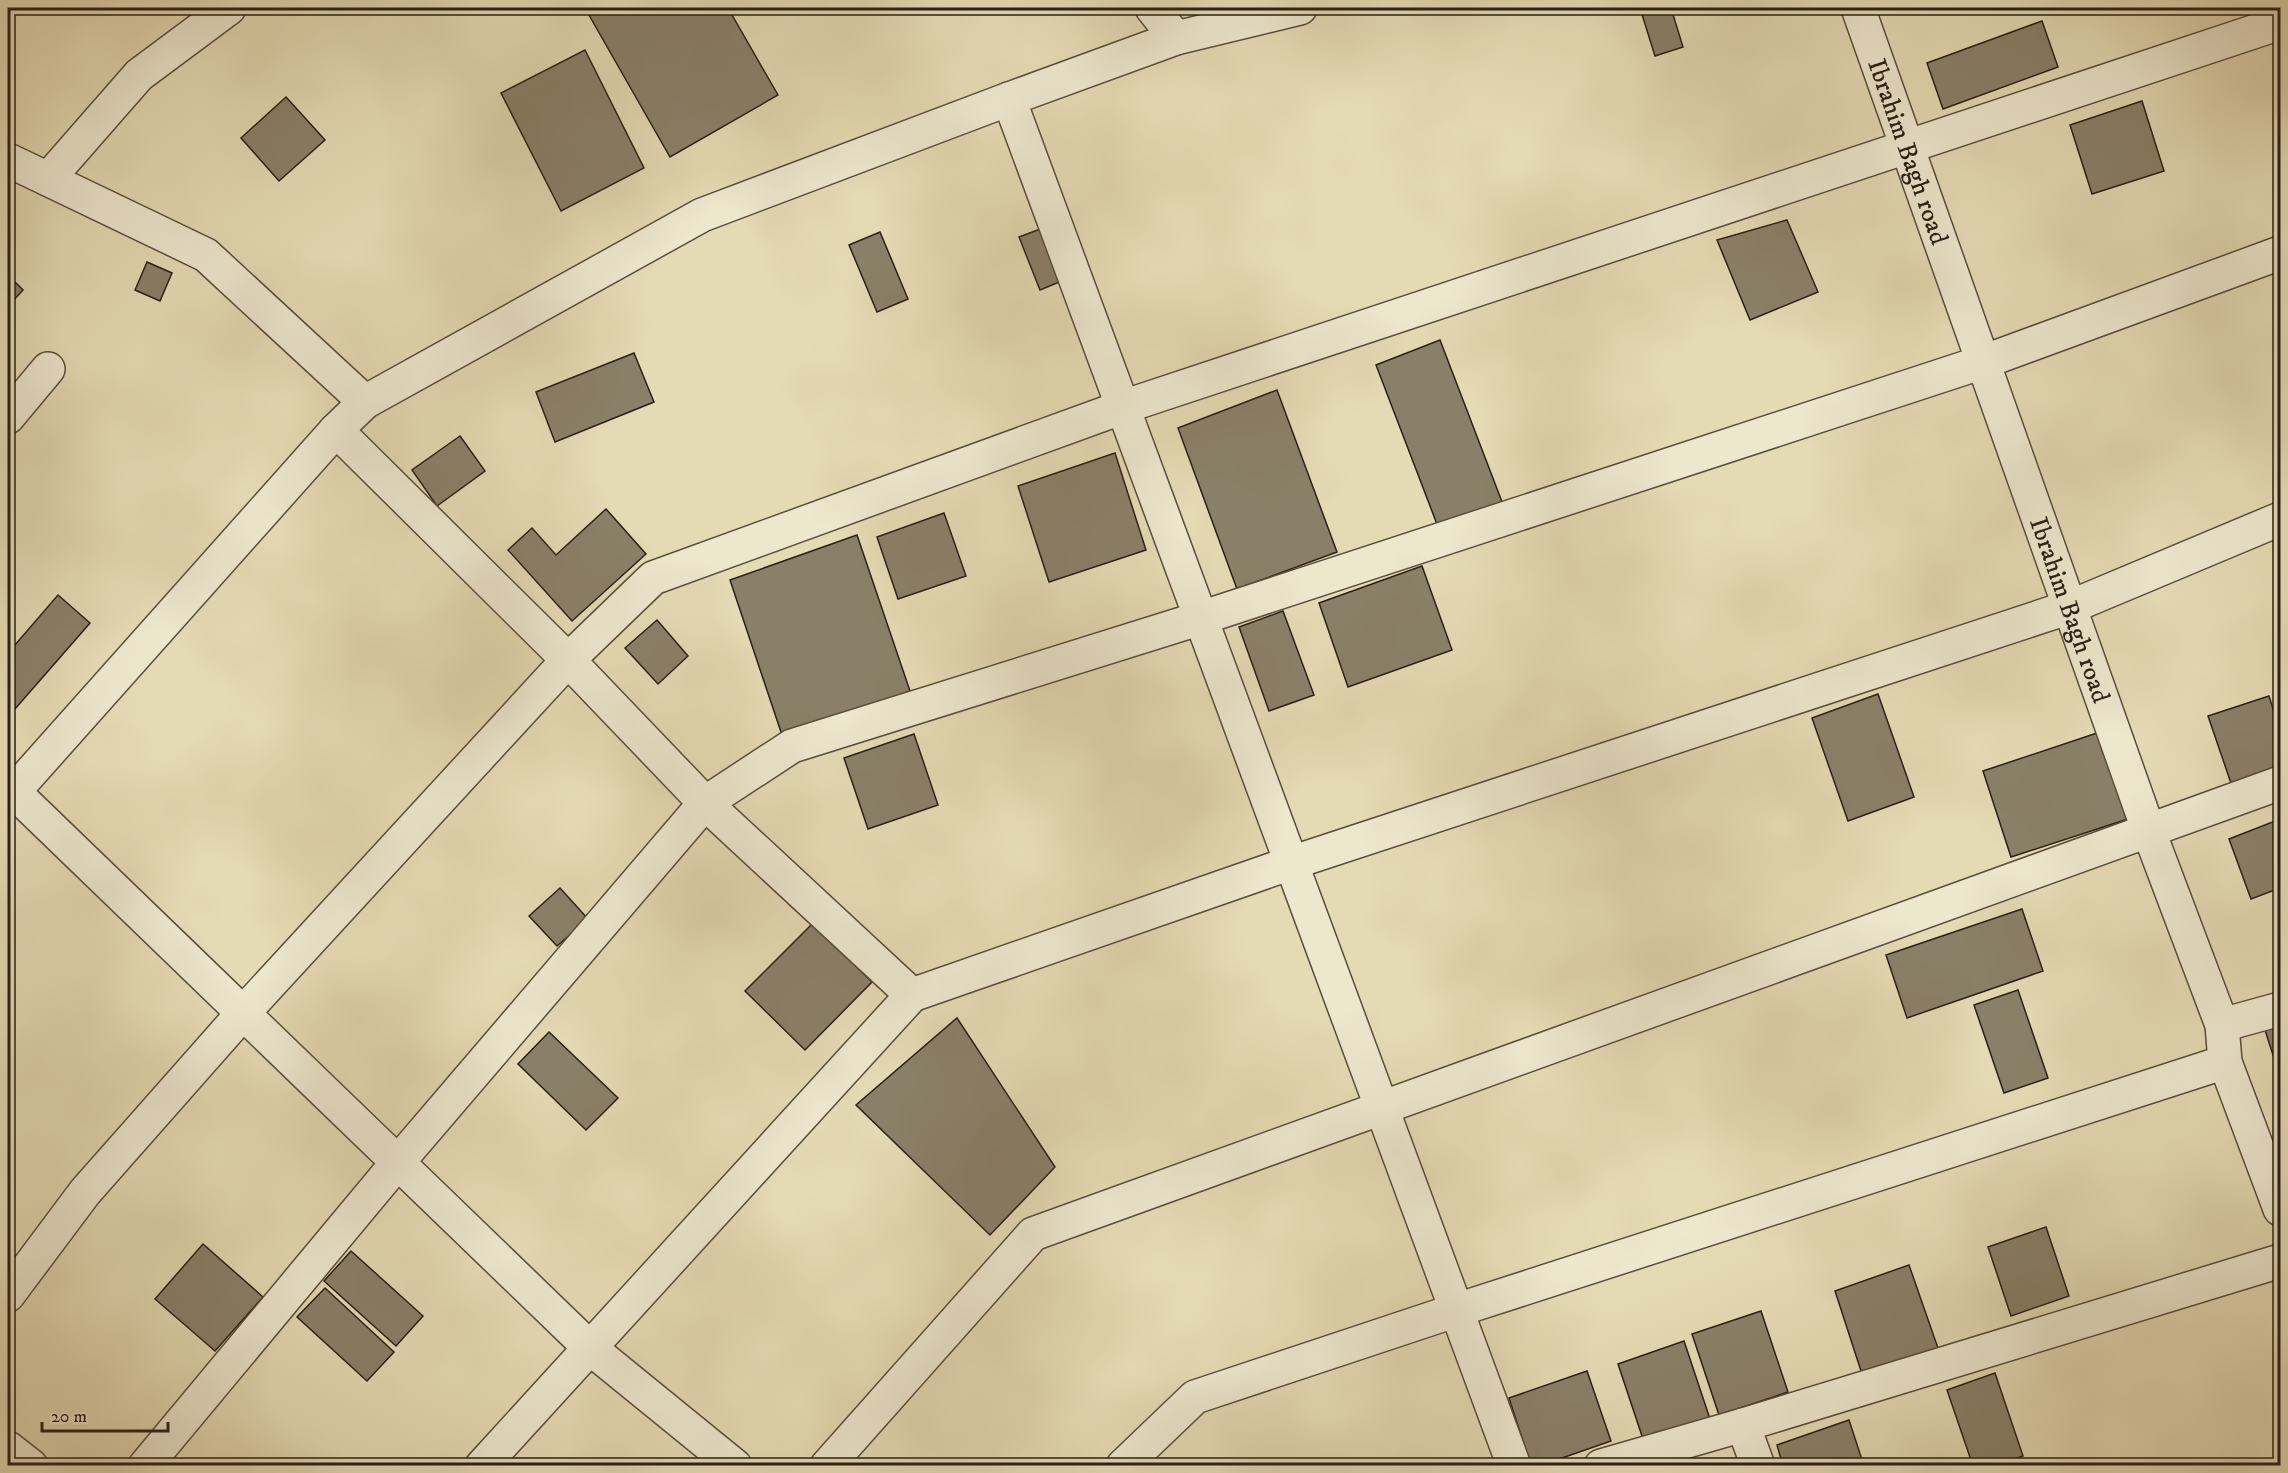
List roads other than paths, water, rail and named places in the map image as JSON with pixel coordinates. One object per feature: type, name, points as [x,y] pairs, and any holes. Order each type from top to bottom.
[{"type":"street","points":[[48,179],[139,75],[229,8]]},
{"type":"street","points":[[1152,8],[1176,38]]},
{"type":"street","points":[[735,1466],[590,1348],[244,1012],[10,795],[336,430],[365,402],[702,215],[1176,38],[1300,8]]},
{"type":"street","name":"Ibrahim Bagh road","points":[[1858,8],[2148,829],[2222,1025],[2224,1062],[2280,1209]]},
{"type":"street","points":[[8,1294],[85,1192],[244,1012],[568,660],[653,578],[1123,407],[2280,23]]},
{"type":"street","points":[[1009,99],[1514,1466]]},
{"type":"street","points":[[8,160],[206,255],[365,402]]},
{"type":"street","points":[[145,1466],[398,1162],[705,803],[792,746],[1201,618],[1983,362],[2280,253]]},
{"type":"street","points":[[8,417],[48,369]]},
{"type":"street","points":[[336,430],[568,660],[705,803],[912,995]]},
{"type":"street","points":[[482,1466],[912,995],[1292,863],[2070,607],[2280,519]]},
{"type":"street","points":[[827,1466],[1033,1234],[2280,783]]},
{"type":"street","points":[[2222,1025],[2280,1009]]},
{"type":"street","points":[[1123,1466],[1195,1397],[2224,1062]]},
{"type":"street","points":[[1601,1466],[2280,1261]]},
{"type":"street","points":[[1743,1425],[1758,1466]]},
{"type":"street","points":[[8,1448],[31,1466]]}]
